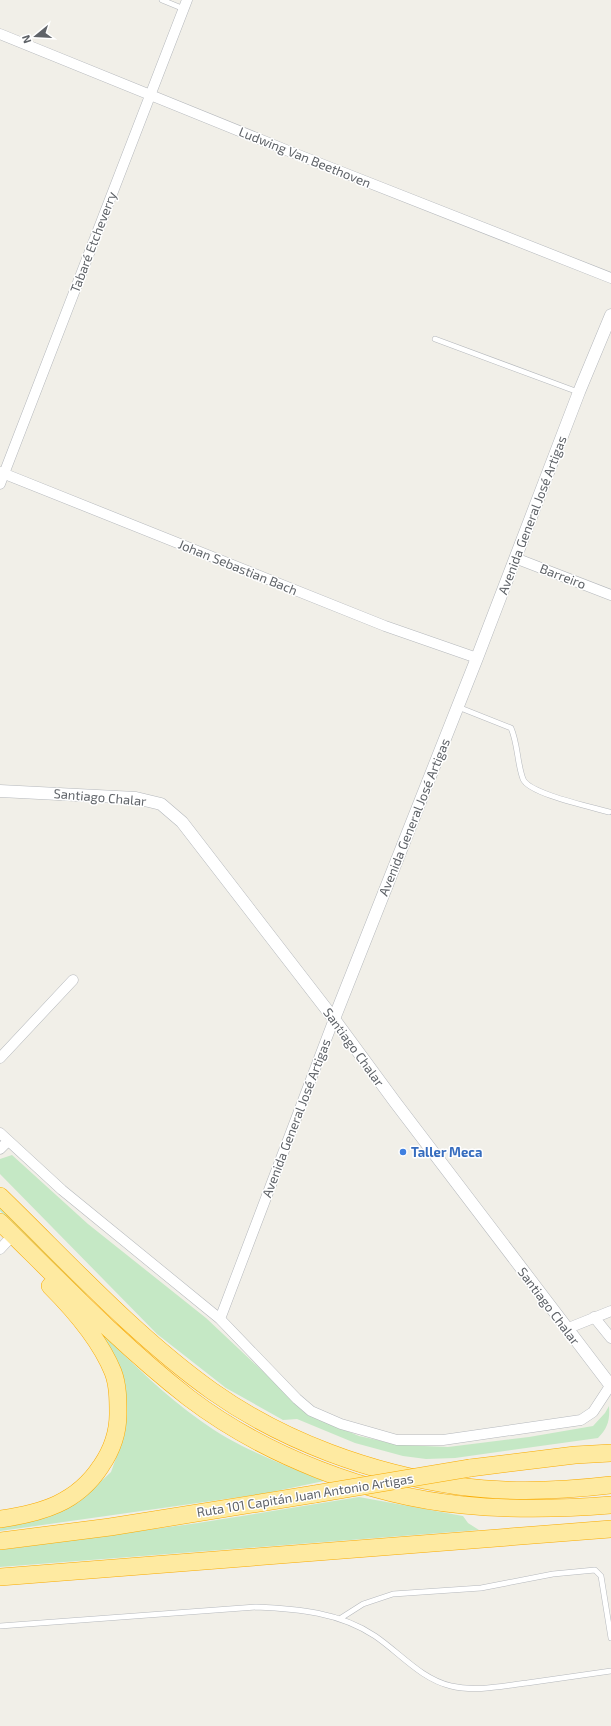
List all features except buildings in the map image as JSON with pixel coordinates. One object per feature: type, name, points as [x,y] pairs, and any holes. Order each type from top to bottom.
[{"type":"highway","points":[[0,1196],[100,1294],[175,1362],[212,1391],[246,1413],[288,1435],[332,1454],[368,1466],[459,1486],[506,1490],[580,1489],[611,1485]]},
{"type":"highway","points":[[0,1222],[121,1340],[191,1399],[234,1428],[303,1463],[339,1476],[392,1492],[461,1505],[532,1509],[611,1505]]},
{"type":"highway","points":[[0,1519],[24,1516],[47,1509],[62,1502],[87,1485],[97,1472],[111,1448],[118,1424],[117,1391],[113,1373],[101,1349],[57,1293],[24,1259],[16,1238]]},
{"type":"highway","name":"Ruta 101 Capitán Juan Antonio Artigas","points":[[0,1541],[110,1527],[470,1468],[610,1451]]},
{"type":"highway","points":[[0,1576],[611,1529]]},
{"type":"street","name":"Tabaré Etcheverry","points":[[0,484],[2,473],[185,4]]},
{"type":"street","name":"Ludwing Van Beethoven","points":[[0,34],[611,278]]},
{"type":"street","name":"Avenida General José Artigas","points":[[220,1319],[334,1018],[458,707],[579,392],[611,315]]},
{"type":"street","name":"Johan Sebastian Bach","points":[[2,473],[385,626],[477,658]]},
{"type":"street","name":"Barreiro","points":[[515,558],[611,595]]},
{"type":"street","name":"Santiago Chalar","points":[[0,791],[136,798],[161,804],[182,822],[334,1018],[395,1102],[611,1387]]},
{"type":"street","points":[[0,1058],[73,980]]},
{"type":"street","points":[[0,1133],[62,1190],[220,1319],[297,1399],[311,1411],[341,1424],[397,1440],[443,1440],[581,1420],[593,1412],[611,1387]]},
{"type":"street","points":[[0,1150],[8,1141]]},
{"type":"street","points":[[0,1249],[16,1238]]},
{"type":"street","points":[[566,1329],[611,1311]]},
{"type":"street","points":[[594,1317],[611,1338]]},
{"type":"lane","points":[[162,0],[185,4]]},
{"type":"lane","points":[[435,339],[579,392]]},
{"type":"lane","points":[[458,707],[511,728],[515,739],[518,760],[524,781],[535,791],[609,812]]},
{"type":"lane","points":[[341,1618],[363,1604],[393,1594],[481,1588],[553,1574],[595,1570],[601,1576],[611,1638]]},
{"type":"lane","points":[[0,1626],[256,1607],[301,1610],[341,1618],[359,1626],[376,1636],[430,1678],[450,1686],[469,1689],[492,1687],[611,1671]]},
{"type":"green space","points":[[12,1155],[88,1224],[206,1318],[302,1408],[326,1422],[359,1436],[400,1445],[448,1447],[529,1437],[593,1426],[605,1413],[609,1406],[609,1420],[606,1427],[598,1438],[455,1458],[426,1459],[403,1456],[355,1443],[297,1419],[283,1420],[226,1388],[157,1334],[0,1174],[0,1159]]},
{"type":"green space","points":[[0,1205],[88,1293],[86,1295],[0,1211]]},
{"type":"green space","points":[[102,1334],[162,1390],[215,1431],[261,1455],[324,1481],[262,1494],[0,1531],[0,1524],[46,1517],[79,1502],[111,1472],[125,1433],[126,1396],[118,1364]]},
{"type":"green space","points":[[359,1497],[463,1516],[468,1523],[479,1530],[0,1567],[0,1550],[198,1523]]},
{"type":"place","name":"Taller Meca","points":[[403,1152]]}]
